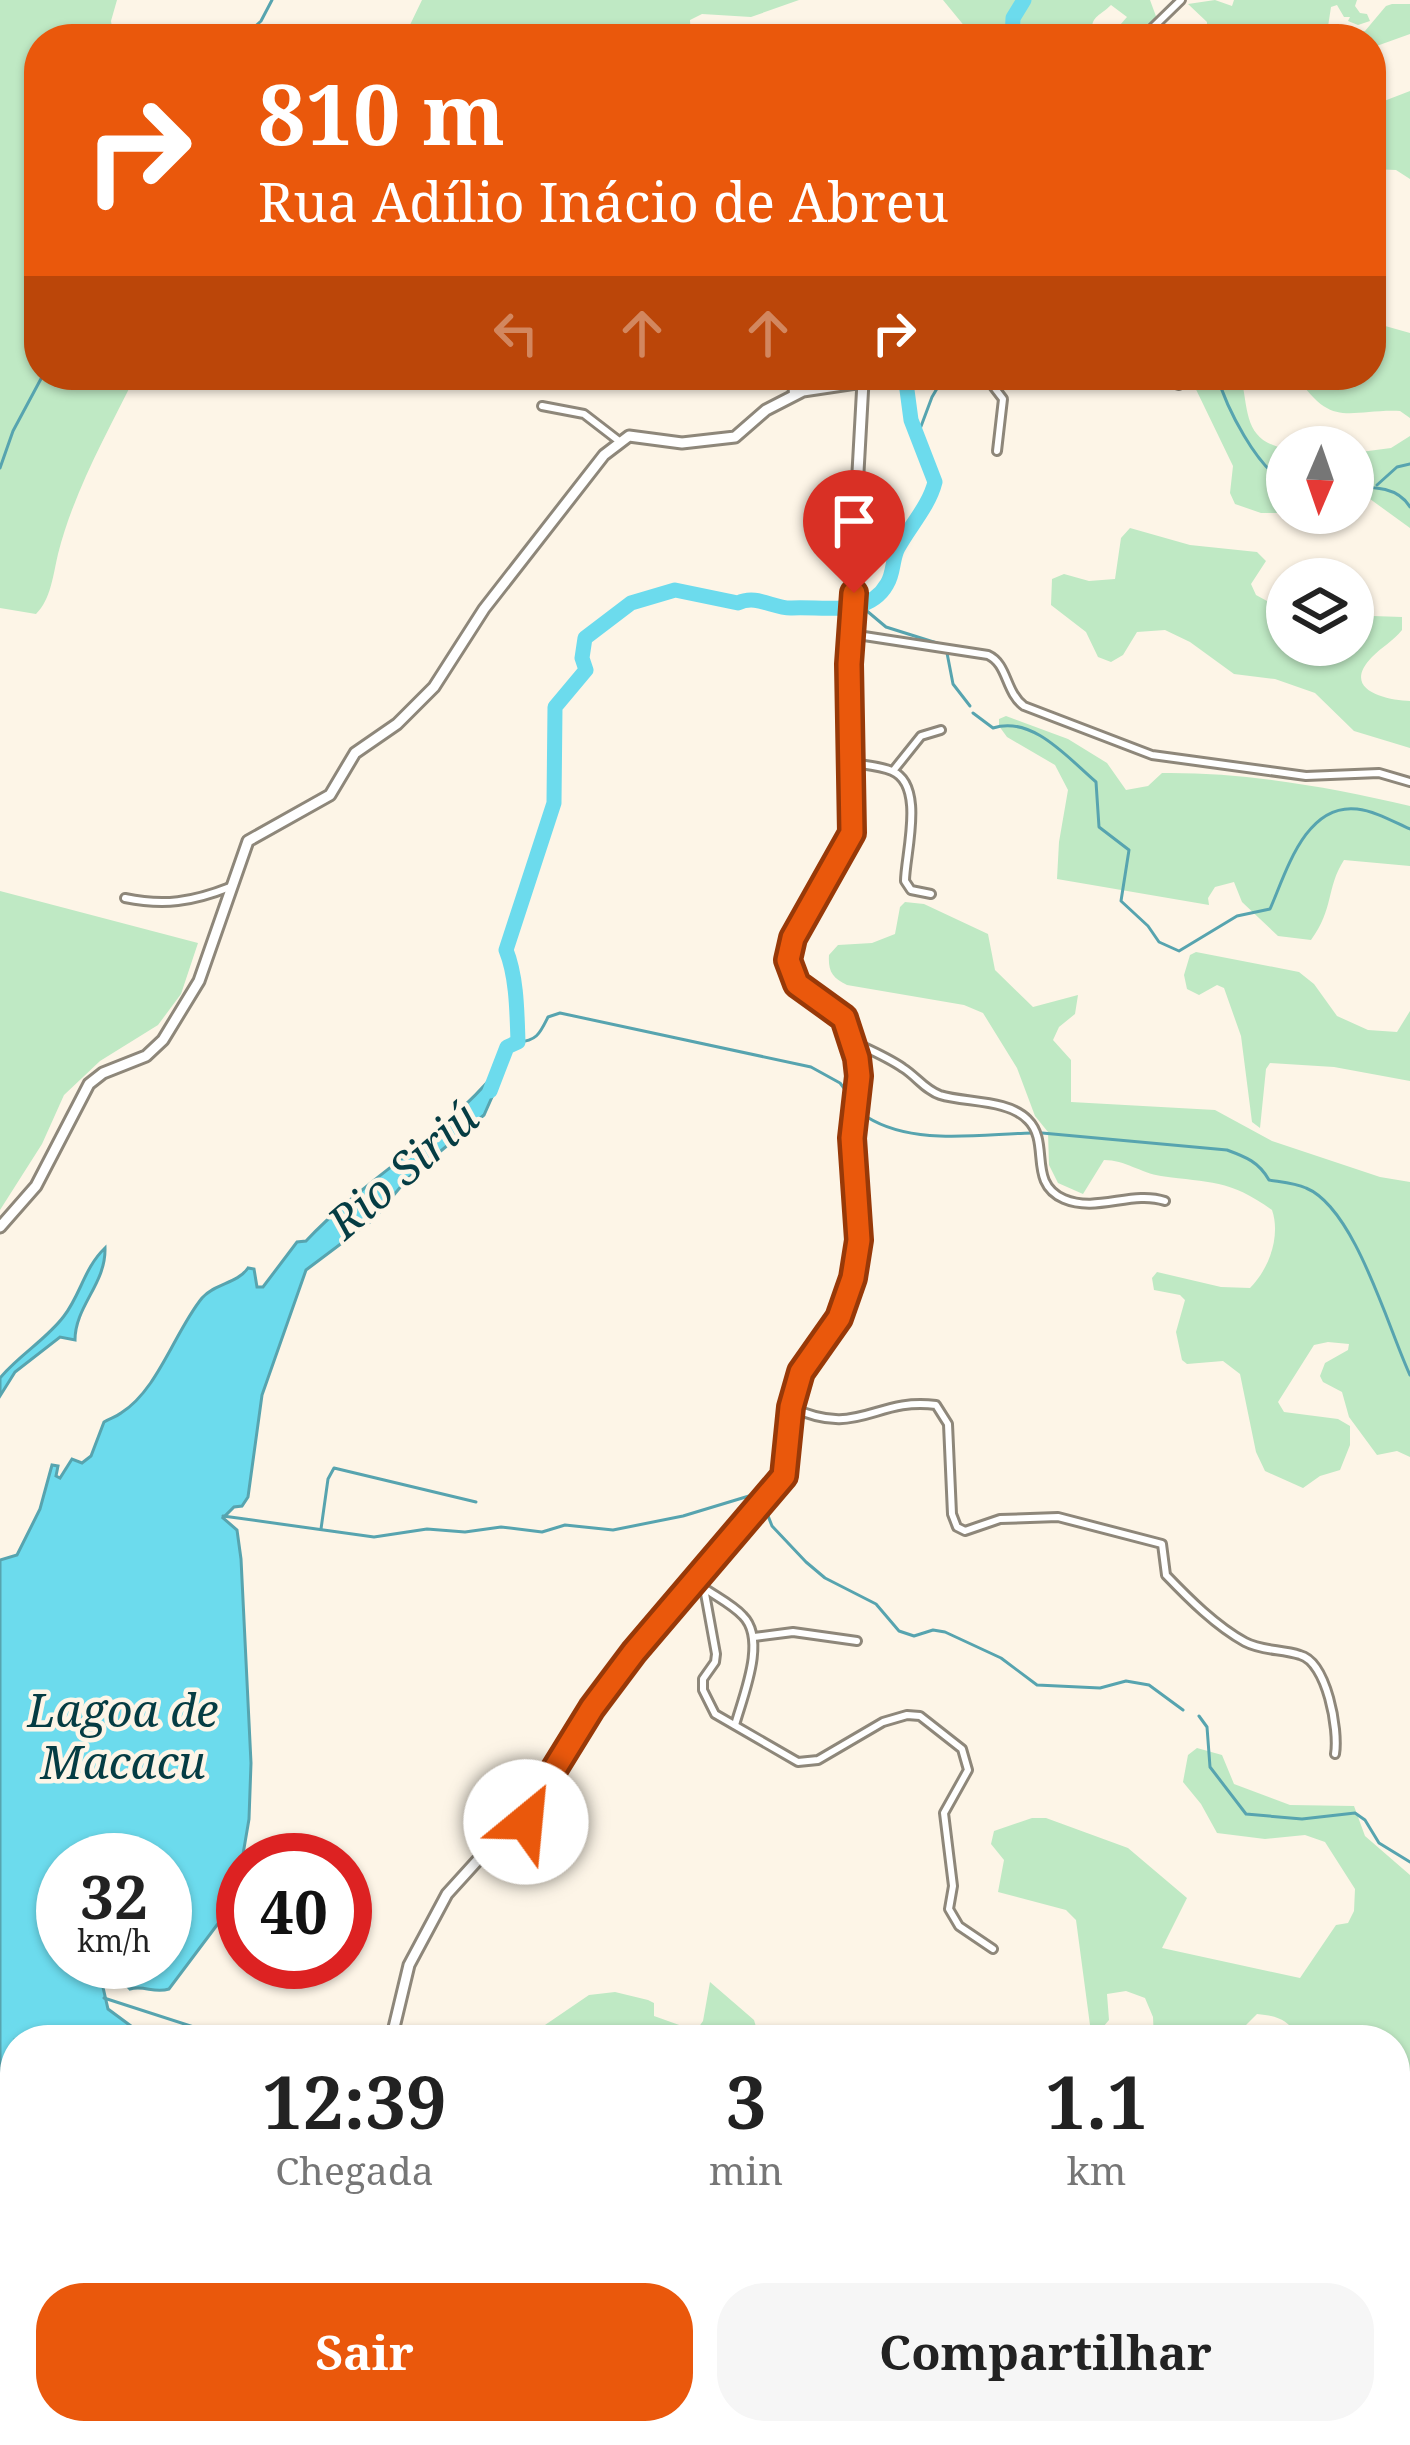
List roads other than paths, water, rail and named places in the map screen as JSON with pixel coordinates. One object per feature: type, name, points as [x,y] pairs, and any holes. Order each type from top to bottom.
[{"type":"street","points":[[1156,24],[1180,0]]},
{"type":"street","points":[[793,390],[793,395]]},
{"type":"street","points":[[0,1227],[36,1186],[89,1084],[103,1073],[146,1057],[163,1040],[199,982],[243,848],[254,836],[330,795],[355,753],[397,724],[434,687],[484,609],[586,473],[628,436],[682,442],[734,437],[766,410],[805,390]]},
{"type":"street","points":[[395,2025],[410,1965],[447,1894],[475,1861],[540,1808],[555,1768],[592,1708],[693,1580],[784,1476],[791,1407],[805,1361],[839,1318],[856,1259],[859,1240],[852,1138],[859,1076],[854,1042],[838,1011],[797,984],[788,960],[793,938],[852,833],[851,634],[860,525],[857,490],[863,390]]},
{"type":"street","points":[[996,390],[1003,399],[997,451]]},
{"type":"street","points":[[542,406],[584,414],[620,441]]},
{"type":"street","points":[[851,634],[988,656],[1000,664],[1017,702],[1152,755],[1306,776],[1379,773],[1410,782]]},
{"type":"street","points":[[893,771],[922,736],[941,730]]},
{"type":"street","points":[[853,763],[893,771],[902,781],[914,819],[904,880],[911,890],[931,894]]},
{"type":"street","points":[[124,898],[166,904],[196,900],[230,887]]},
{"type":"street","points":[[854,1042],[890,1059],[936,1094],[1005,1108],[1028,1118],[1036,1130],[1041,1176],[1058,1197],[1077,1204],[1152,1197],[1165,1201]]},
{"type":"street","points":[[791,1407],[818,1419],[842,1420],[904,1404],[935,1405],[948,1424],[952,1514],[964,1531],[1000,1519],[1058,1517],[1162,1544],[1166,1575],[1227,1630],[1248,1644],[1303,1655],[1314,1662],[1337,1727],[1335,1754]]},
{"type":"street","points":[[693,1580],[744,1617],[753,1637],[753,1663],[735,1725]]},
{"type":"street","points":[[704,1588],[716,1662],[703,1678],[703,1690],[716,1714],[798,1762],[810,1763],[883,1722],[907,1715],[920,1716],[962,1749],[968,1770],[944,1813],[943,1824],[952,1866],[949,1910],[958,1925],[993,1949]]},
{"type":"street","points":[[753,1637],[793,1632],[857,1641]]},
{"type":"water","name":"Lagoa de Macacu","points":[[497,1071],[496,1088],[484,1115],[407,1179],[374,1219],[306,1270],[262,1395],[248,1497],[223,1518],[237,1530],[241,1559],[251,1763],[247,1833],[216,1833],[216,1926],[192,1958],[192,1833],[36,1833],[36,1989],[103,1989],[108,2009],[130,2025],[0,2025],[0,1560],[17,1555],[40,1509],[52,1465],[58,1466],[56,1476],[60,1478],[72,1459],[82,1463],[91,1456],[104,1422],[145,1390],[202,1298],[248,1268],[254,1269],[257,1287],[263,1287],[297,1242],[306,1241],[476,1095]]},
{"type":"water","points":[[105,1248],[101,1273],[80,1316],[75,1340],[60,1337],[15,1372],[0,1396],[0,1378],[64,1316]]},
{"type":"waterway","points":[[258,24],[272,0]]},
{"type":"waterway","name":"Rio Siriú","points":[[1013,24],[1024,0]]},
{"type":"waterway","points":[[0,468],[35,390]]},
{"type":"waterway","name":"Rio Siriú","points":[[490,1091],[507,1047],[518,1042],[506,950],[554,803],[555,707],[586,670],[582,658],[585,638],[631,603],[675,590],[785,608],[844,608],[879,595],[889,580],[898,548],[935,482],[911,420],[907,390]]},
{"type":"waterway","points":[[917,437],[936,390]]},
{"type":"waterway","points":[[1223,390],[1235,420],[1266,466]]},
{"type":"waterway","points":[[1377,485],[1397,467],[1410,464]]},
{"type":"waterway","points":[[1374,488],[1392,492],[1410,507]]},
{"type":"waterway","points":[[861,606],[886,627],[940,644]]},
{"type":"waterway","points":[[947,653],[953,684],[970,706]]},
{"type":"waterway","points":[[973,713],[993,728],[1007,726],[1035,733],[1096,782],[1099,827],[1129,850],[1121,901],[1159,942],[1179,951],[1237,916],[1270,909],[1300,843],[1324,817],[1357,809],[1410,829]]},
{"type":"waterway","points":[[518,1042],[534,1038],[548,1017],[560,1013],[811,1067],[840,1083],[851,1097]]},
{"type":"waterway","points":[[862,1102],[867,1117],[905,1132],[947,1136],[1032,1133]]},
{"type":"waterway","points":[[1042,1133],[1227,1150],[1251,1161],[1269,1180],[1306,1188],[1324,1200],[1355,1244],[1410,1375]]},
{"type":"waterway","points":[[321,1529],[334,1468],[476,1502]]},
{"type":"waterway","points":[[223,1516],[374,1537],[427,1529],[465,1532],[501,1527],[542,1532],[565,1525],[613,1530],[749,1496],[757,1499]]},
{"type":"waterway","points":[[765,1508],[772,1526],[806,1562],[825,1578],[876,1604],[899,1631],[914,1636],[945,1632],[1001,1658],[1037,1685],[1100,1688],[1126,1681],[1149,1685],[1183,1710]]},
{"type":"waterway","points":[[1199,1716],[1207,1727],[1210,1767],[1246,1814],[1302,1819],[1355,1813],[1379,1843],[1410,1862]]},
{"type":"waterway","points":[[104,1998],[188,2025]]}]
